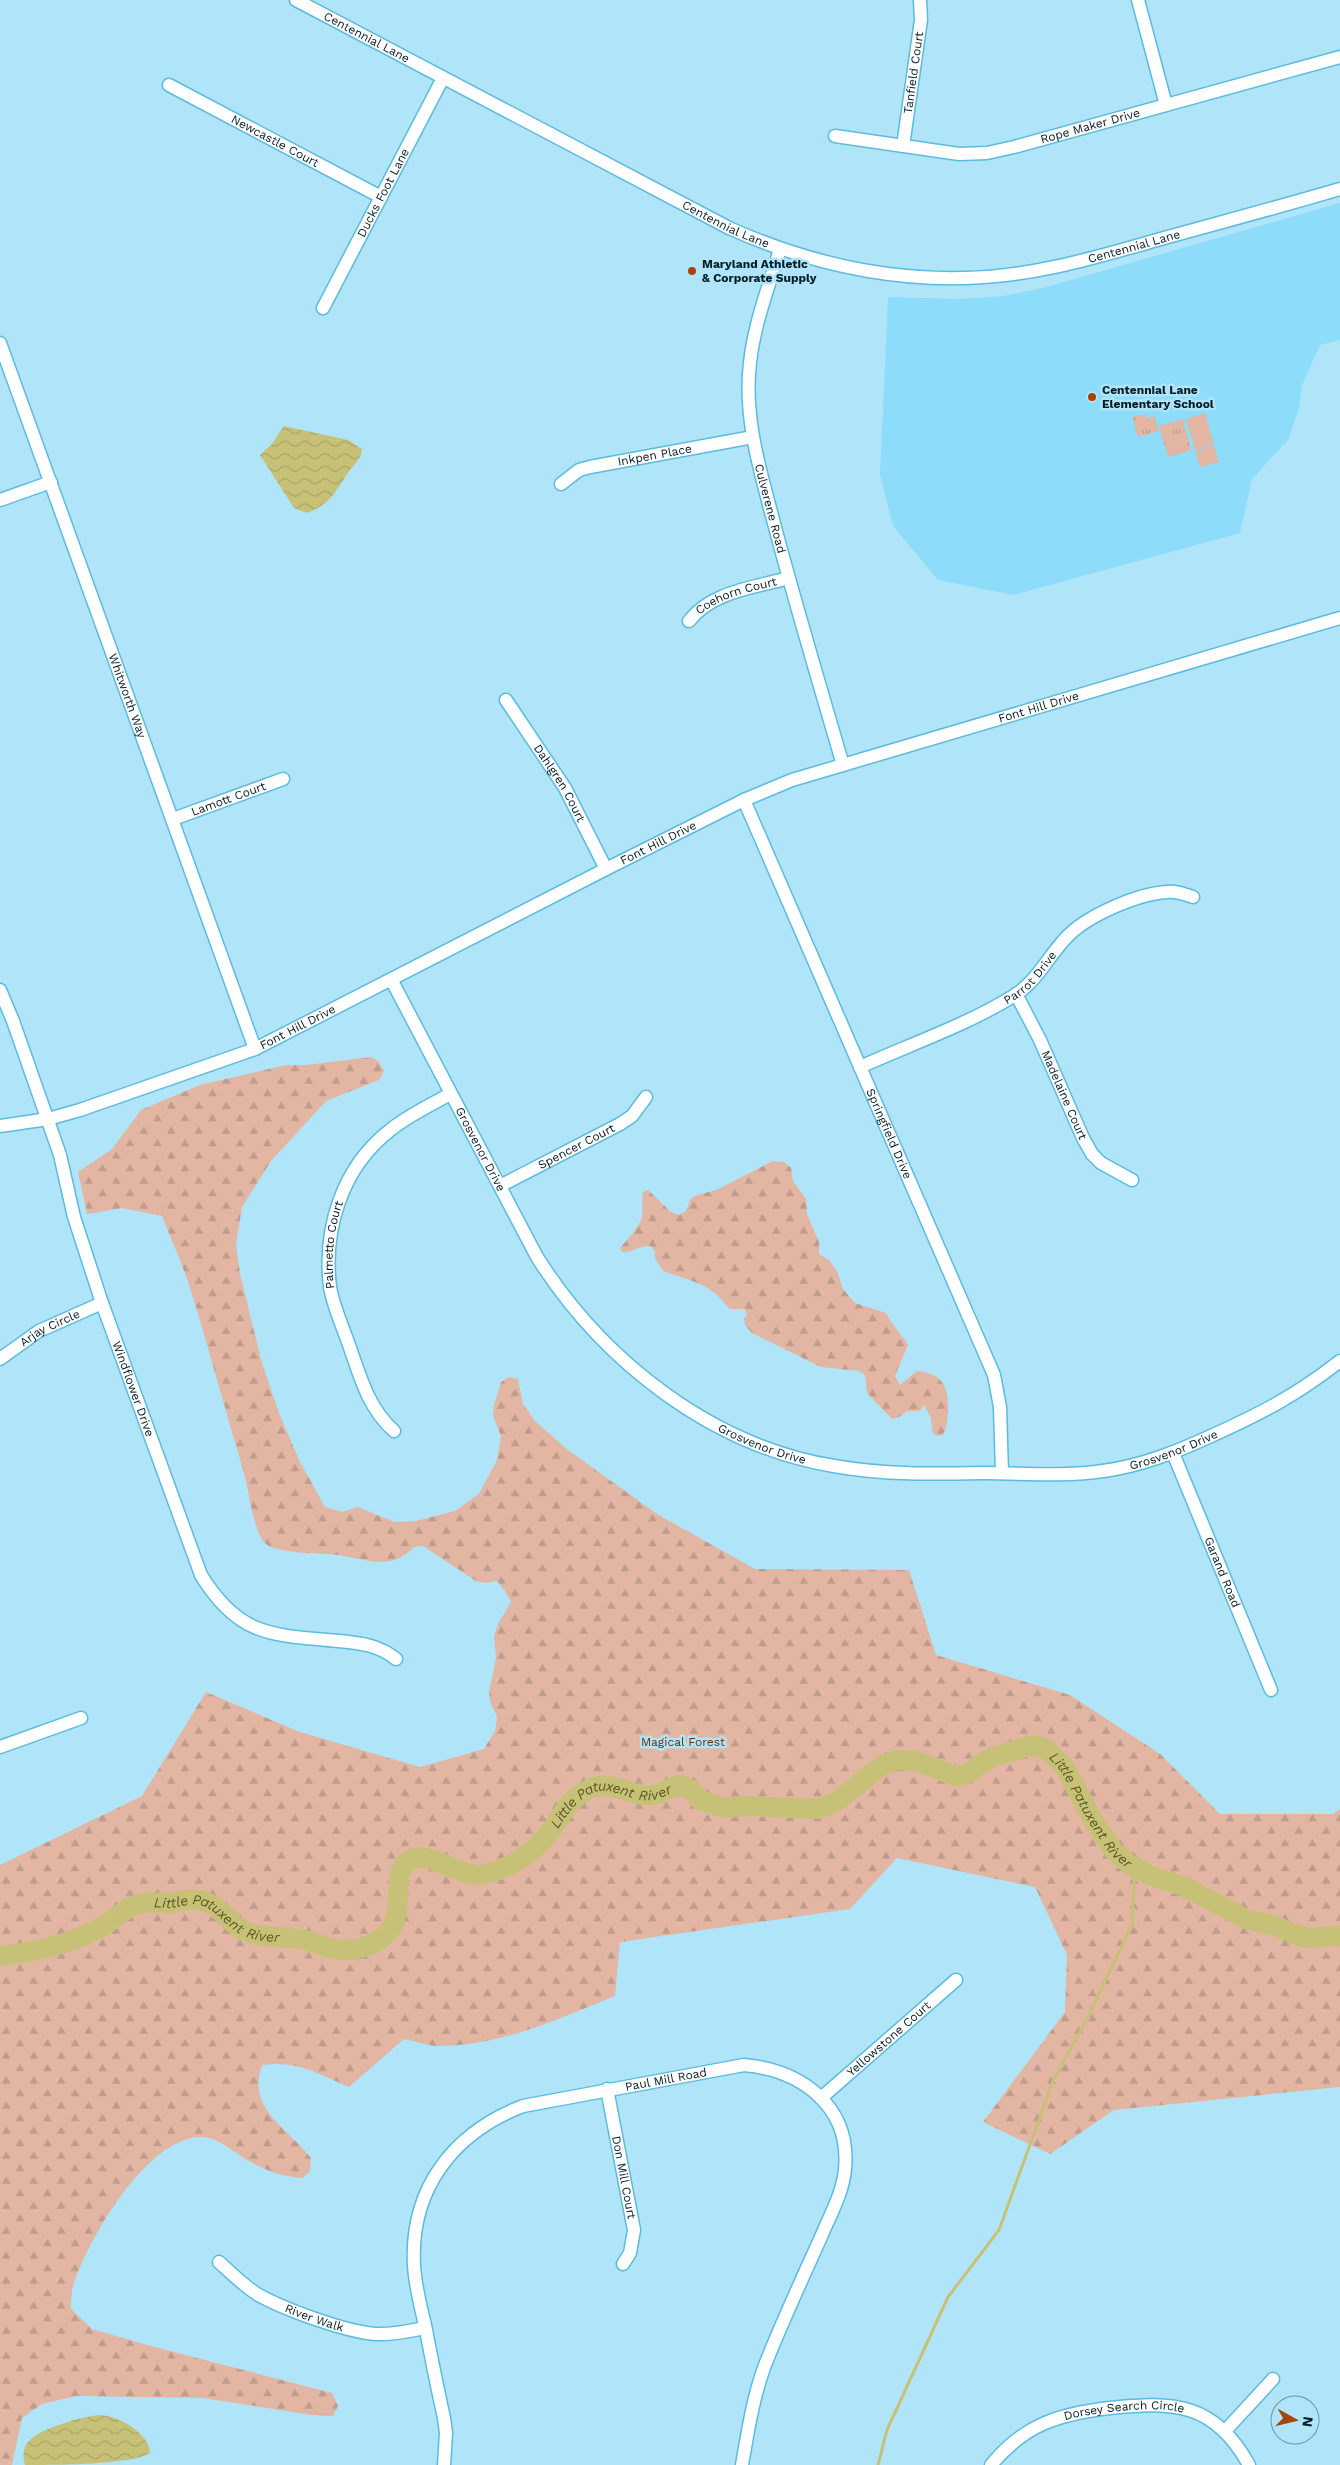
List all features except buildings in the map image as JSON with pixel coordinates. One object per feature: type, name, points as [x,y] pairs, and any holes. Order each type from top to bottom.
[{"type":"street","name":"Centennial Lane","points":[[296,0],[729,228],[780,249],[838,266],[898,276],[964,278],[1002,276],[1082,261],[1340,189]]},
{"type":"street","name":"Tanfield Court","points":[[903,146],[921,20],[920,0]]},
{"type":"street","points":[[1138,0],[1166,105]]},
{"type":"street","name":"Rope Maker Drive","points":[[835,136],[959,154],[987,153],[1014,148],[1340,57]]},
{"type":"street","name":"Ducks Foot Lane","points":[[323,308],[443,78]]},
{"type":"street","name":"Newcastle Court","points":[[169,85],[381,197]]},
{"type":"street","name":"Culverene Road","points":[[780,249],[759,320],[750,363],[749,402],[753,437],[788,578],[843,765]]},
{"type":"street","name":"Whitworth Way","points":[[0,343],[255,1049]]},
{"type":"street","name":"Inkpen Place","points":[[560,484],[571,475],[590,467],[753,437]]},
{"type":"street","points":[[0,500],[51,482]]},
{"type":"street","name":"Coehorn Court","points":[[689,621],[702,607],[719,598],[788,578]]},
{"type":"street","name":"Font Hill Drive","points":[[0,1126],[16,1126],[48,1119],[190,1073],[255,1049],[392,981],[606,869],[744,800],[792,780],[1340,618]]},
{"type":"street","name":"Dahlgren Court","points":[[506,700],[565,788],[606,869]]},
{"type":"street","name":"Lamott Court","points":[[173,819],[283,779]]},
{"type":"street","name":"Springfield Drive","points":[[744,800],[994,1376],[1000,1407],[1002,1473]]},
{"type":"street","name":"Parrot Drive","points":[[860,1067],[987,1010],[1016,994],[1032,980],[1064,939],[1088,919],[1103,911],[1154,894],[1168,892],[1193,897]]},
{"type":"street","name":"Grosvenor Drive","points":[[392,981],[537,1257],[555,1286],[580,1318],[608,1347],[639,1374],[707,1420],[750,1441],[791,1456],[832,1466],[877,1472],[1067,1474],[1102,1472],[1132,1466],[1173,1453],[1267,1411],[1296,1394],[1340,1361]]},
{"type":"street","name":"Windflower Drive","points":[[0,990],[14,1021],[60,1155],[74,1217],[102,1302],[201,1575],[223,1607],[238,1619],[257,1630],[275,1635],[365,1644],[387,1652],[396,1659]]},
{"type":"street","name":"Madelaine Court","points":[[1016,994],[1040,1040],[1083,1138],[1092,1154],[1101,1163],[1132,1180]]},
{"type":"street","name":"Palmetto Court","points":[[394,1431],[383,1421],[367,1397],[338,1314],[330,1289],[330,1235],[335,1210],[346,1184],[360,1161],[387,1132],[450,1094]]},
{"type":"street","name":"Spencer Court","points":[[500,1186],[620,1124],[636,1111],[646,1097]]},
{"type":"street","name":"Arjay Circle","points":[[0,1359],[39,1331],[102,1302]]},
{"type":"street","name":"Garand Road","points":[[1173,1453],[1271,1690]]},
{"type":"street","points":[[0,1747],[81,1718]]},
{"type":"street","name":"Yellowstone Court","points":[[821,2098],[956,1980]]},
{"type":"street","name":"Paul Mill Road","points":[[444,2465],[445,2425],[414,2265],[417,2222],[423,2200],[434,2175],[448,2156],[482,2126],[500,2114],[523,2106],[744,2065],[778,2070],[795,2077],[821,2098],[838,2124],[846,2154],[845,2170],[836,2201],[762,2374],[755,2398],[742,2465]]},
{"type":"street","name":"Don Mill Court","points":[[607,2089],[634,2230],[630,2253],[623,2264]]},
{"type":"street","name":"River Walk","points":[[219,2262],[239,2281],[268,2300],[345,2328],[377,2334],[394,2334],[425,2328]]},
{"type":"street","points":[[1225,2431],[1273,2378]]},
{"type":"street","name":"Dorsey Search Circle","points":[[991,2465],[1002,2451],[1030,2430],[1046,2421],[1084,2411],[1143,2404],[1173,2405],[1210,2420],[1225,2431],[1240,2449],[1249,2465]]},
{"type":"shaded area","name":"Centennial Lane Elementary School","points":[[1340,203],[1340,340],[1320,345],[1302,385],[1299,409],[1288,440],[1252,479],[1240,533],[1013,595],[938,580],[893,526],[880,474],[888,297],[961,299],[1003,296],[1043,288]]},
{"type":"green space","points":[[1205,413],[1214,445],[1195,450],[1186,419]]},
{"type":"green space","points":[[1145,414],[1146,418],[1154,416],[1159,431],[1138,437],[1132,417]]},
{"type":"green space","points":[[1183,419],[1191,450],[1168,457],[1159,426]]},
{"type":"green space","points":[[1214,446],[1219,462],[1200,467],[1195,451]]},
{"type":"green space","name":"Magical Forest","points":[[371,1057],[379,1062],[384,1071],[379,1080],[326,1101],[271,1161],[242,1207],[236,1244],[240,1274],[262,1363],[279,1413],[300,1462],[325,1507],[342,1512],[357,1507],[395,1522],[416,1521],[455,1511],[479,1494],[497,1460],[501,1436],[493,1416],[494,1405],[501,1382],[509,1377],[518,1379],[523,1404],[536,1422],[568,1450],[657,1514],[755,1569],[909,1570],[936,1655],[1070,1695],[1160,1754],[1220,1814],[1333,1814],[1340,1809],[1340,2087],[1114,2110],[1050,2154],[983,2122],[1065,2012],[1067,1955],[1035,1887],[897,1858],[850,1909],[620,1942],[615,1996],[529,2030],[461,2045],[434,2046],[404,2039],[349,2087],[297,2066],[286,2064],[262,2065],[259,2080],[260,2094],[264,2106],[311,2158],[310,2171],[303,2178],[275,2173],[256,2165],[220,2142],[209,2138],[187,2139],[165,2150],[144,2169],[124,2192],[90,2245],[72,2290],[71,2309],[92,2329],[332,2393],[338,2406],[333,2416],[312,2415],[203,2398],[76,2396],[42,2404],[22,2418],[12,2465],[0,2465],[0,1865],[142,1796],[206,1692],[300,1732],[420,1767],[484,1749],[495,1731],[497,1716],[491,1704],[489,1692],[496,1658],[494,1636],[499,1622],[511,1602],[505,1591],[497,1581],[485,1583],[476,1581],[423,1546],[414,1547],[398,1559],[381,1562],[336,1555],[281,1550],[266,1544],[258,1531],[255,1521],[244,1473],[189,1284],[162,1216],[122,1208],[87,1214],[78,1172],[112,1149],[141,1110],[200,1085],[286,1065],[306,1065]]},
{"type":"green space","points":[[773,1161],[784,1162],[791,1168],[793,1181],[806,1199],[807,1214],[819,1242],[819,1254],[829,1260],[837,1271],[843,1289],[855,1303],[886,1313],[908,1345],[895,1376],[900,1385],[917,1371],[933,1375],[943,1384],[946,1390],[948,1413],[946,1428],[942,1436],[935,1435],[932,1431],[931,1418],[924,1405],[920,1411],[907,1411],[899,1417],[892,1419],[867,1393],[865,1375],[859,1371],[821,1367],[752,1333],[745,1325],[744,1318],[747,1315],[745,1309],[730,1309],[707,1288],[663,1271],[655,1258],[655,1251],[650,1246],[622,1252],[620,1248],[641,1220],[643,1192],[648,1190],[671,1212],[679,1215],[686,1211],[690,1200],[694,1196],[716,1190]]},
{"type":"water","points":[[284,426],[348,440],[362,449],[359,459],[332,497],[307,513],[294,508],[260,455],[271,445]]},
{"type":"water","points":[[101,2415],[124,2422],[132,2427],[145,2439],[150,2453],[141,2457],[110,2462],[25,2465],[24,2451],[28,2442],[34,2437],[62,2424]]},
{"type":"waterway","name":"Little Patuxent River","points":[[0,1956],[36,1950],[71,1941],[99,1929],[126,1910],[140,1903],[171,1903],[192,1899],[211,1904],[236,1926],[256,1935],[305,1940],[337,1950],[357,1949],[372,1944],[385,1936],[393,1925],[398,1902],[399,1878],[402,1869],[408,1861],[416,1858],[425,1858],[477,1875],[502,1869],[531,1851],[550,1832],[574,1800],[589,1789],[597,1786],[613,1787],[637,1794],[653,1795],[679,1785],[690,1789],[700,1800],[725,1808],[744,1806],[819,1809],[836,1802],[881,1766],[897,1760],[916,1761],[955,1776],[968,1774],[980,1764],[995,1756],[1034,1745],[1048,1750],[1065,1768],[1093,1820],[1114,1851],[1129,1864],[1149,1875],[1185,1887],[1248,1920],[1273,1925],[1305,1938],[1340,1936]]},
{"type":"waterway","points":[[878,2465],[887,2430],[948,2297],[999,2230],[1053,2081],[1089,2015],[1132,1925],[1135,1868]]},
{"type":"place","name":"Maryland Athletic & Corporate Supply","points":[[692,271]]},
{"type":"place","name":"Centennial Lane Elementary School","points":[[1092,397]]}]
